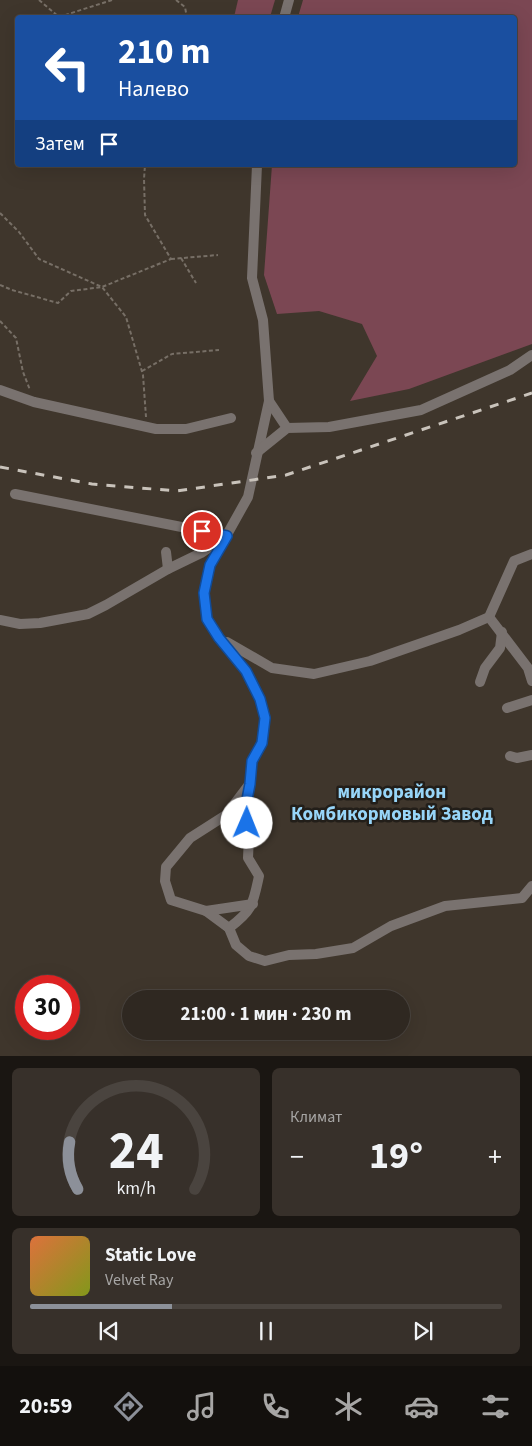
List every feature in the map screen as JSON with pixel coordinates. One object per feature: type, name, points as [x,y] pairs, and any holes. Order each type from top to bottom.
[{"type":"street","points":[[285,15],[289,0]]},
{"type":"street","points":[[229,928],[242,918],[253,904],[260,876],[248,858],[249,836],[245,810],[252,761],[262,743],[265,718],[260,699],[246,671],[219,638],[207,619],[204,593],[210,565],[248,497],[256,453],[269,401],[263,320],[252,278],[257,167]]},
{"type":"street","points":[[256,453],[287,428],[329,426],[421,410],[510,370],[532,355]]},
{"type":"street","points":[[0,390],[34,402],[156,429],[186,429],[231,418]]},
{"type":"street","points":[[269,401],[287,428]]},
{"type":"street","points":[[15,494],[227,536]]},
{"type":"street","points":[[0,620],[20,624],[40,623],[88,614],[168,569],[201,553],[227,536]]},
{"type":"street","points":[[166,552],[168,569]]},
{"type":"street","points":[[201,553],[210,565]]},
{"type":"street","points":[[219,638],[272,668],[314,674],[370,661],[459,630],[489,617],[514,560],[532,554]]},
{"type":"street","points":[[489,617],[530,670],[532,681]]},
{"type":"street","points":[[480,682],[485,668],[500,648],[502,632]]},
{"type":"street","points":[[507,708],[532,700]]},
{"type":"street","points":[[510,756],[517,758],[532,755]]},
{"type":"street","points":[[250,784],[226,815],[190,838],[166,867],[165,881],[172,900],[206,911],[229,928],[236,945],[249,956],[265,961],[289,955],[316,954],[354,948],[391,926],[445,906],[522,898],[532,886]]},
{"type":"street","points":[[206,911],[253,904]]},
{"type":"path","points":[[39,0],[57,15]]},
{"type":"path","points":[[65,15],[112,0]]},
{"type":"path","points":[[176,0],[184,7],[186,15]]},
{"type":"path","points":[[145,167],[145,215],[171,259]]},
{"type":"path","points":[[0,213],[19,232],[39,259],[102,287],[126,317],[142,371],[147,427]]},
{"type":"path","points":[[0,285],[58,303],[71,291],[102,287],[171,259],[218,255]]},
{"type":"path","points":[[181,258],[196,283]]},
{"type":"path","points":[[0,321],[16,338],[23,372],[34,402]]},
{"type":"path","points":[[142,371],[172,354],[220,350]]},
{"type":"shaded area","points":[[238,0],[275,0],[271,15],[234,15]]},
{"type":"shaded area","points":[[303,0],[532,0],[532,344],[409,389],[350,401],[377,356],[362,324],[319,311],[277,314],[264,275],[272,167],[517,167],[517,15],[299,15]]},
{"type":"railway","points":[[0,467],[92,484],[177,491],[286,475],[532,393]]},
{"type":"district","name":"микрорайон Комбикормовый Завод","points":[[392,803]]},
{"type":"route","points":[[202,531],[227,536],[210,565],[204,593],[207,619],[219,638],[246,671],[260,699],[265,718],[262,743],[252,761],[245,810],[247,823]]}]
